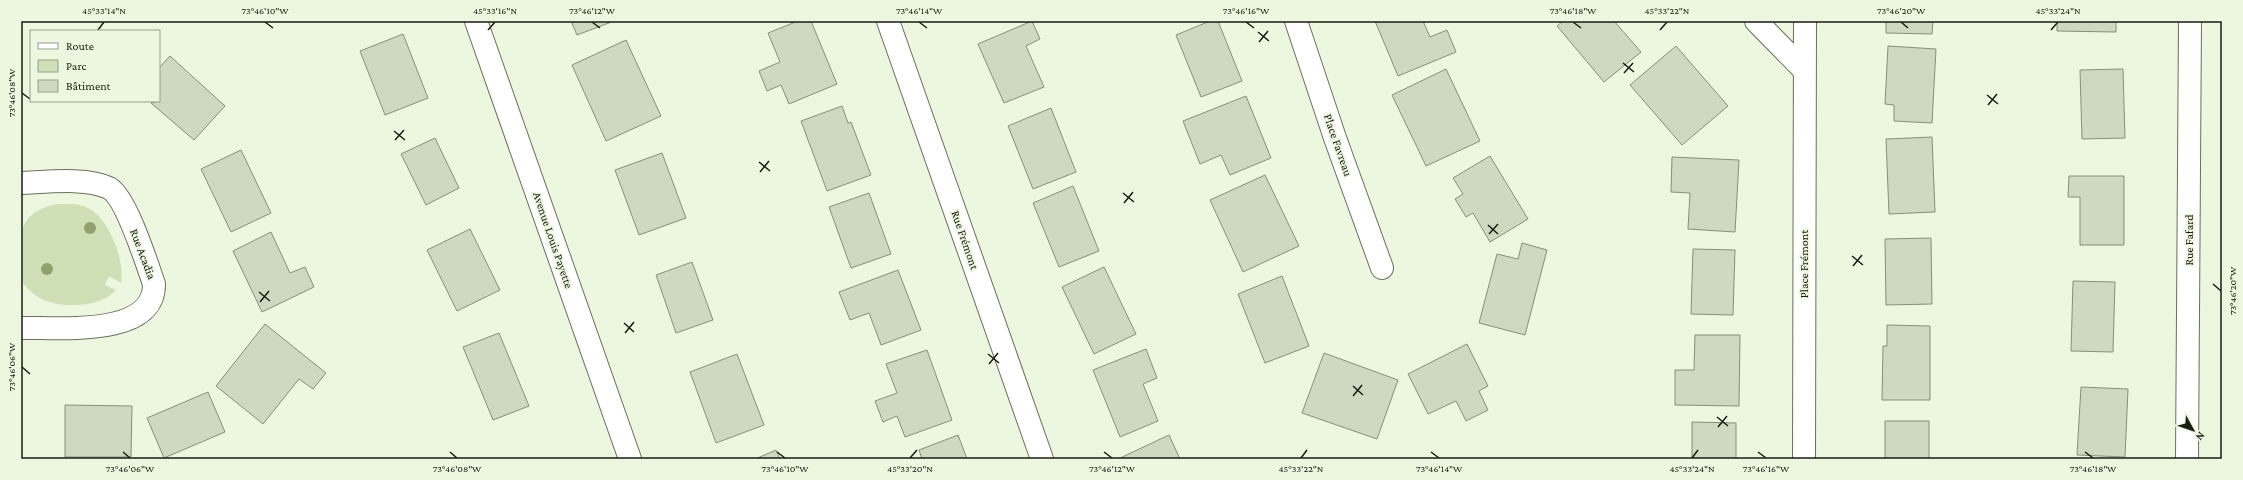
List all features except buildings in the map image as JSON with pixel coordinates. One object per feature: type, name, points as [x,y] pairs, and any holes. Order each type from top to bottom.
[{"type":"street","name":"Avenue Louis Payette","points":[[476,21],[630,459]]},
{"type":"street","name":"Rue Frémont","points":[[888,21],[1042,459]]},
{"type":"street","name":"Place Favreau","points":[[1296,21],[1335,138],[1382,268]]},
{"type":"street","points":[[1756,21],[1804,70]]},
{"type":"street","name":"Place Frémont","points":[[1804,459],[1804,70],[1806,21]]},
{"type":"street","name":"Rue Fafard","points":[[2187,459],[2190,21]]},
{"type":"street","name":"Rue Acadia","points":[[21,183],[91,183],[109,188],[116,193],[127,213],[137,237],[154,284],[154,293],[147,308],[129,320],[114,324],[21,328]]},
{"type":"green space","points":[[58,204],[76,204],[86,207],[94,212],[102,220],[114,240],[118,251],[122,274],[121,283],[109,276],[105,285],[116,290],[106,297],[94,302],[80,305],[66,305],[51,302],[38,297],[28,289],[21,278],[21,240],[22,230],[26,221],[33,214],[43,208]]}]
